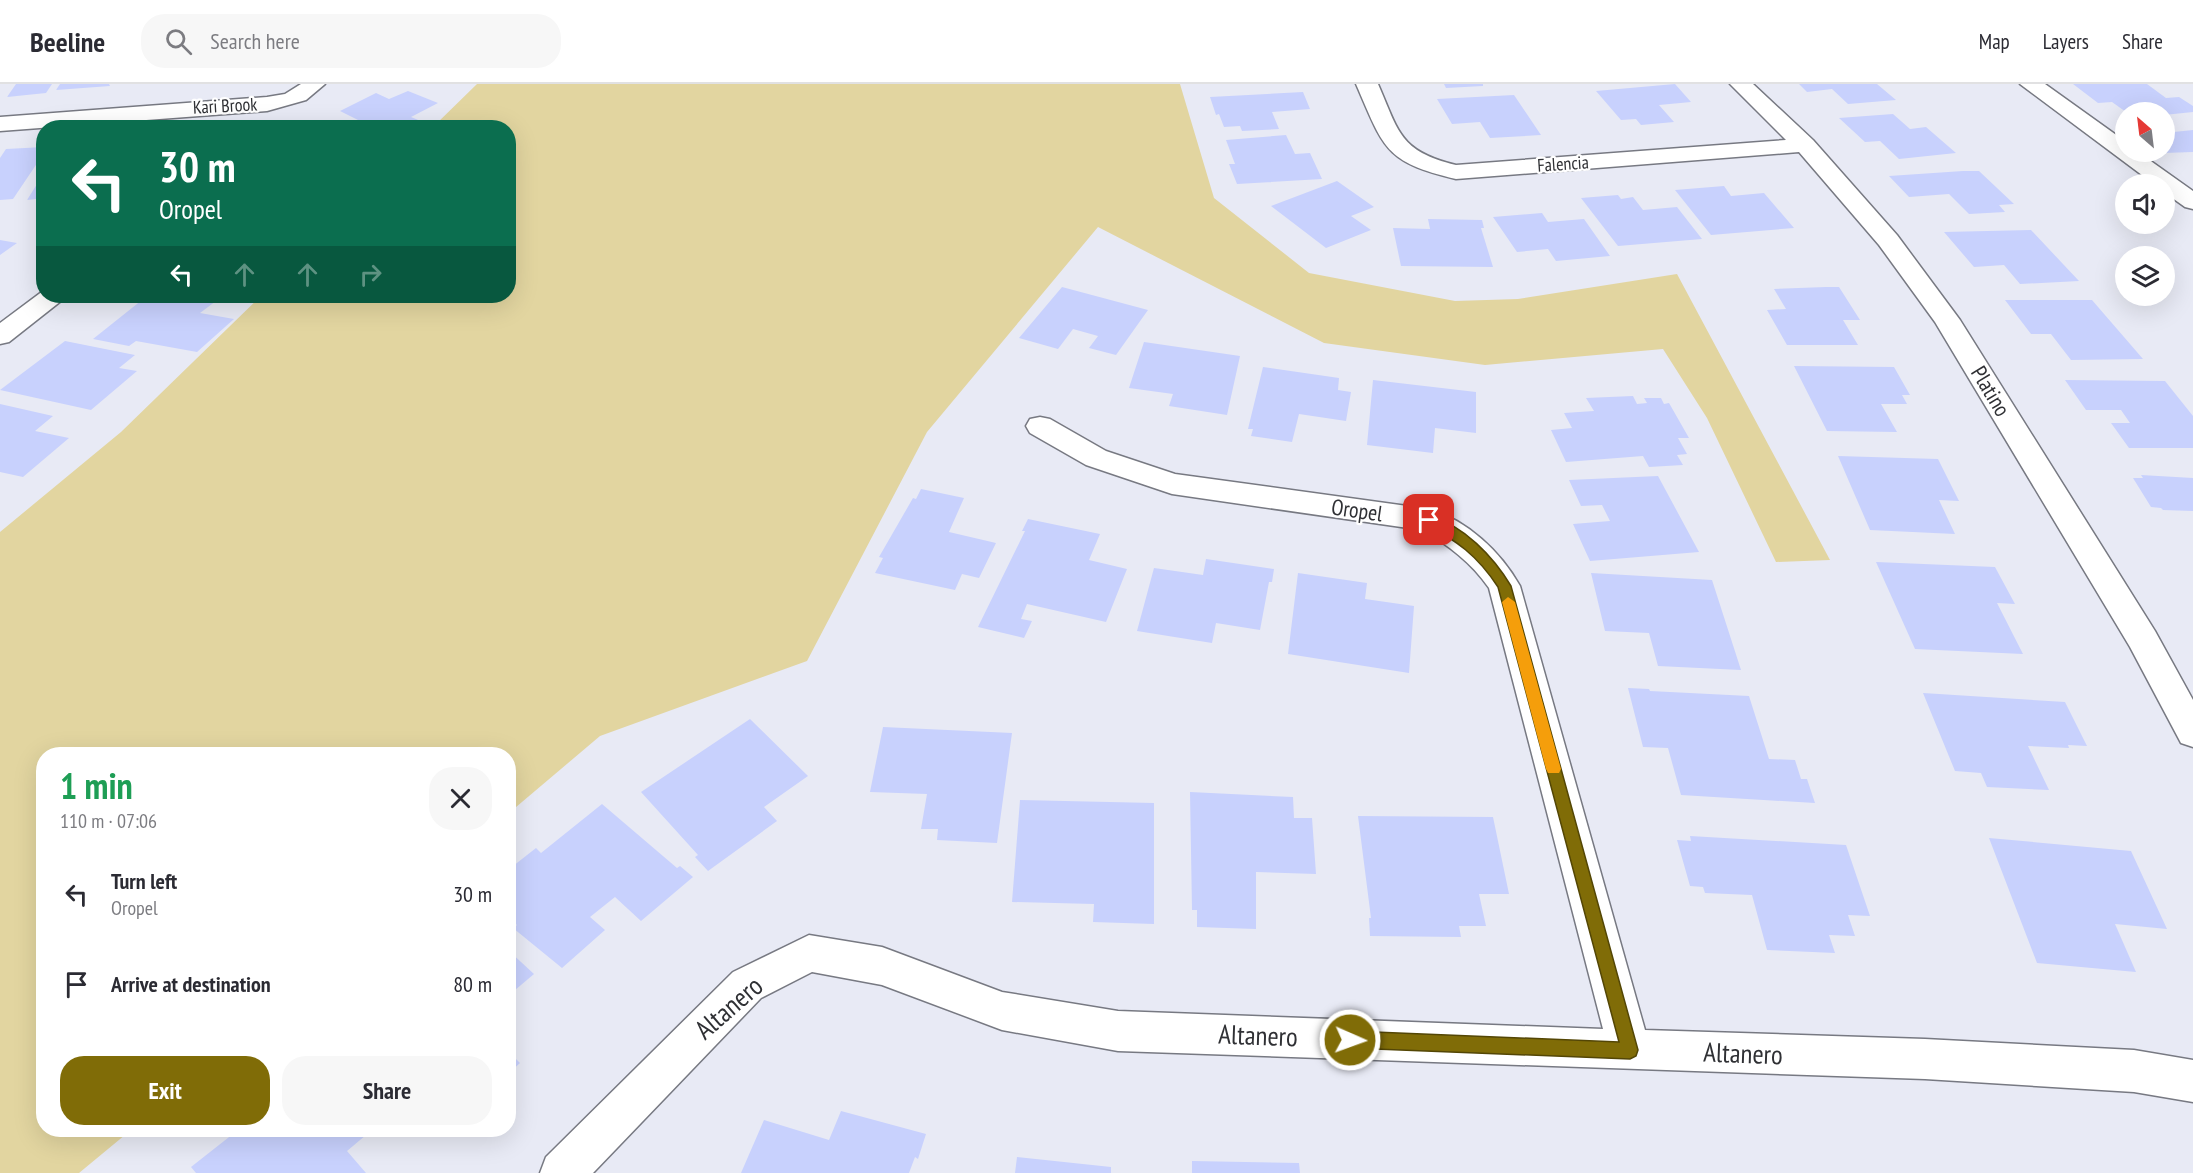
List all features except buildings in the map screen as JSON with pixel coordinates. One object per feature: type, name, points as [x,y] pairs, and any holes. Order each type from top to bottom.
[{"type":"street","name":"Falencia","points":[[1367,84],[1394,142],[1410,155],[1430,166],[1456,172],[1805,145]]},
{"type":"street","name":"Platino","points":[[1741,84],[1805,145],[1888,240],[1947,320],[2143,640],[2193,733]]},
{"type":"street","points":[[2031,84],[2193,202]]},
{"type":"street","name":"Kari Brook","points":[[46,120],[267,104],[286,101],[309,89]]},
{"type":"street","name":"Kari Brook","points":[[0,124],[36,121]]},
{"type":"street","points":[[0,336],[43,303]]},
{"type":"street","name":"Oropel","points":[[1040,426],[1096,458],[1172,484],[1429,520],[1463,539],[1488,562],[1504,586],[1630,1050]]},
{"type":"street","name":"Altanero","points":[[562,1173],[747,984],[809,953],[882,966],[1002,1011],[1118,1031],[1937,1059],[2134,1071],[2193,1081]]},
{"type":"shaded area","points":[[477,84],[1180,84],[1214,198],[1309,273],[1455,301],[1518,299],[1677,274],[1830,560],[1776,562],[1707,418],[1663,349],[1485,365],[1324,343],[1098,227],[927,432],[807,661],[600,736],[516,807],[516,747],[36,747],[36,1137],[123,1137],[79,1173],[0,1173],[0,532],[121,432],[254,303],[516,303],[516,120],[440,120]]},
{"type":"slow traffic","points":[[1508,602],[1553,769]]},
{"type":"route","points":[[1350,1040],[1630,1050],[1504,586],[1488,562],[1463,539],[1429,520]]}]
